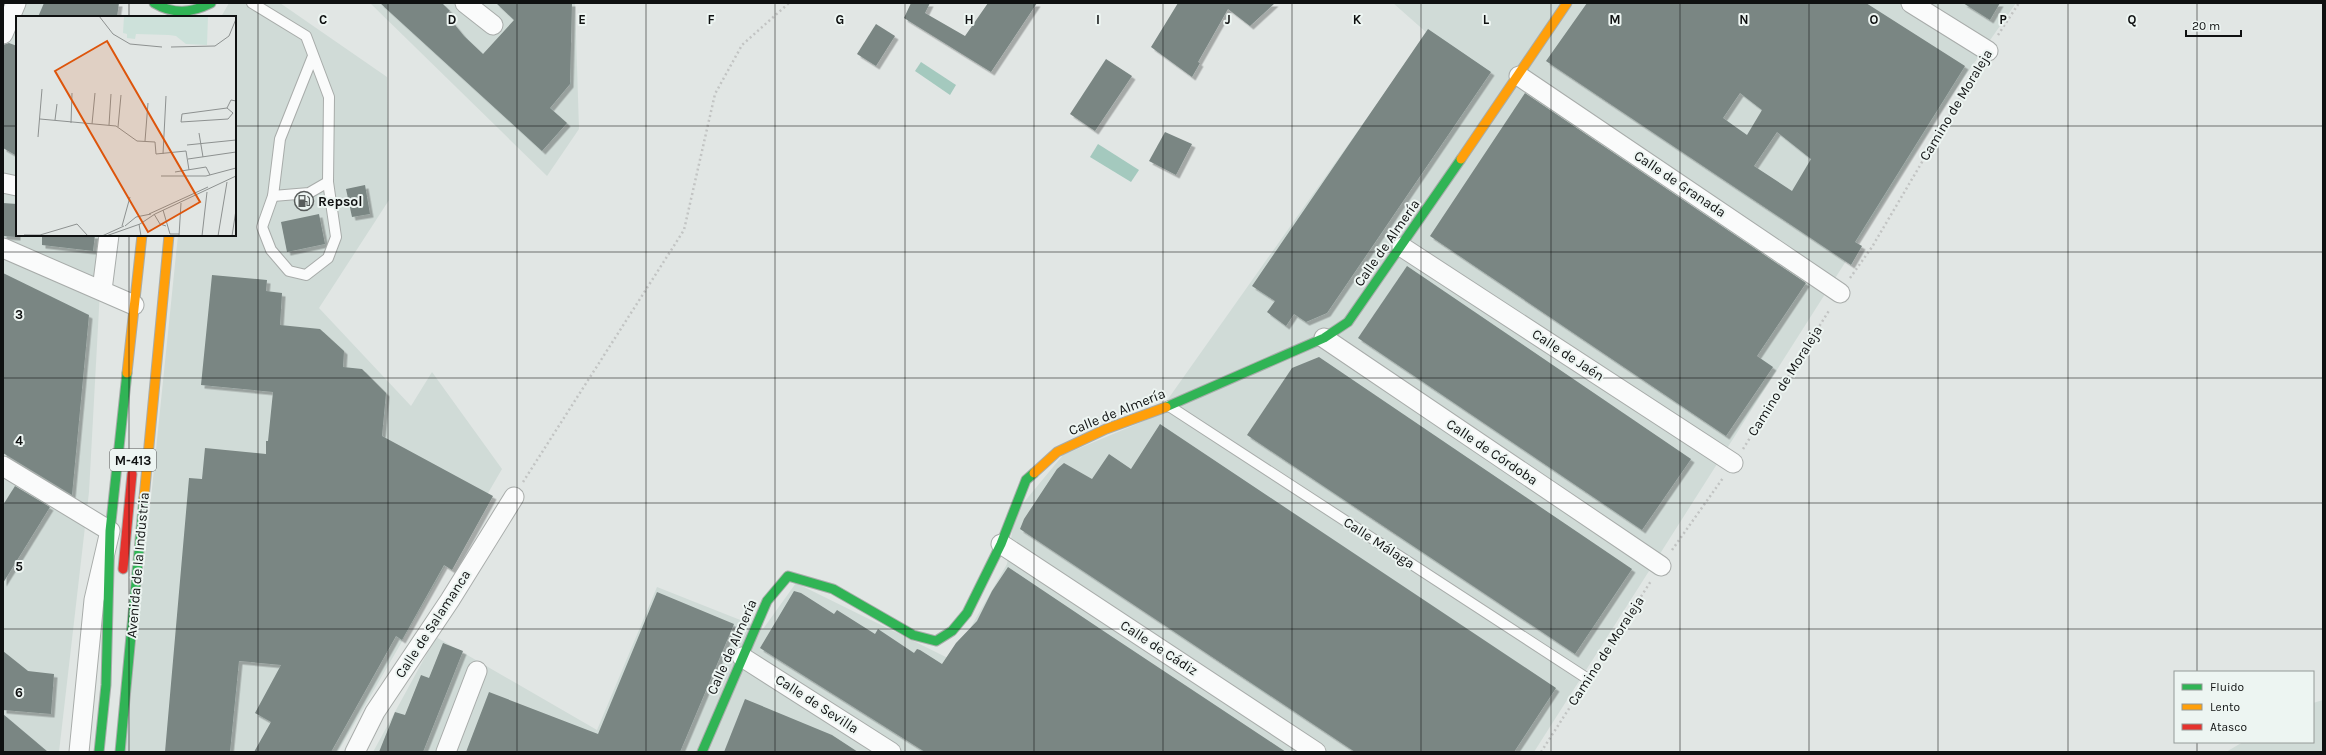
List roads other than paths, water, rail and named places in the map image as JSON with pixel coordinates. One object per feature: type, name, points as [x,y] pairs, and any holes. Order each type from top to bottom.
[{"type":"street","points":[[3,34],[16,3]]},
{"type":"street","points":[[154,3],[161,8],[179,13],[197,14],[211,3]]},
{"type":"street","points":[[465,3],[493,25]]},
{"type":"street","name":"Calle de Almería","points":[[702,752],[767,601],[788,576],[833,589],[913,635],[936,641],[952,631],[967,613],[1001,544],[1026,480],[1057,452],[1106,428],[1169,406],[1252,368],[1324,338],[1348,322],[1402,247],[1520,76],[1567,3]]},
{"type":"street","points":[[1911,3],[1988,51]]},
{"type":"street","name":"Calle de Granada","points":[[1520,76],[1840,293]]},
{"type":"street","points":[[3,184],[16,186]]},
{"type":"street","points":[[102,290],[109,236]]},
{"type":"street","name":"Avenida de la Industria","points":[[106,685],[110,531],[142,236]]},
{"type":"street","name":"Avenida de la Industria","points":[[120,752],[169,236]]},
{"type":"street","name":"Calle de Jaén","points":[[1402,247],[1733,463]]},
{"type":"street","points":[[3,248],[134,305]]},
{"type":"street","name":"Calle de Córdoba","points":[[1324,338],[1661,566]]},
{"type":"street","name":"Avenida de la Industria","points":[[122,579],[133,463]]},
{"type":"street","points":[[3,466],[110,531]]},
{"type":"street","name":"Calle de Salamanca","points":[[355,752],[375,712],[450,600],[514,497]]},
{"type":"street","name":"Avenida de la Industria","points":[[79,752],[94,600],[110,531]]},
{"type":"street","name":"Calle de Cádiz","points":[[1001,544],[1316,752]]},
{"type":"street","name":"Avenida de la Industria","points":[[99,752],[106,685],[118,610]]},
{"type":"street","name":"Calle de Sevilla","points":[[742,657],[891,752]]},
{"type":"street","points":[[446,752],[477,672]]},
{"type":"lane","points":[[252,3],[306,36],[314,56],[329,96],[328,182],[336,237],[328,258],[306,275],[288,271],[271,250],[262,228],[274,196],[280,139],[314,56]]},
{"type":"lane","points":[[274,196],[309,194],[328,182]]},
{"type":"lane","name":"Calle Málaga","points":[[1169,406],[1588,679]]},
{"type":"place","name":"Repsol","points":[[304,201]]}]
